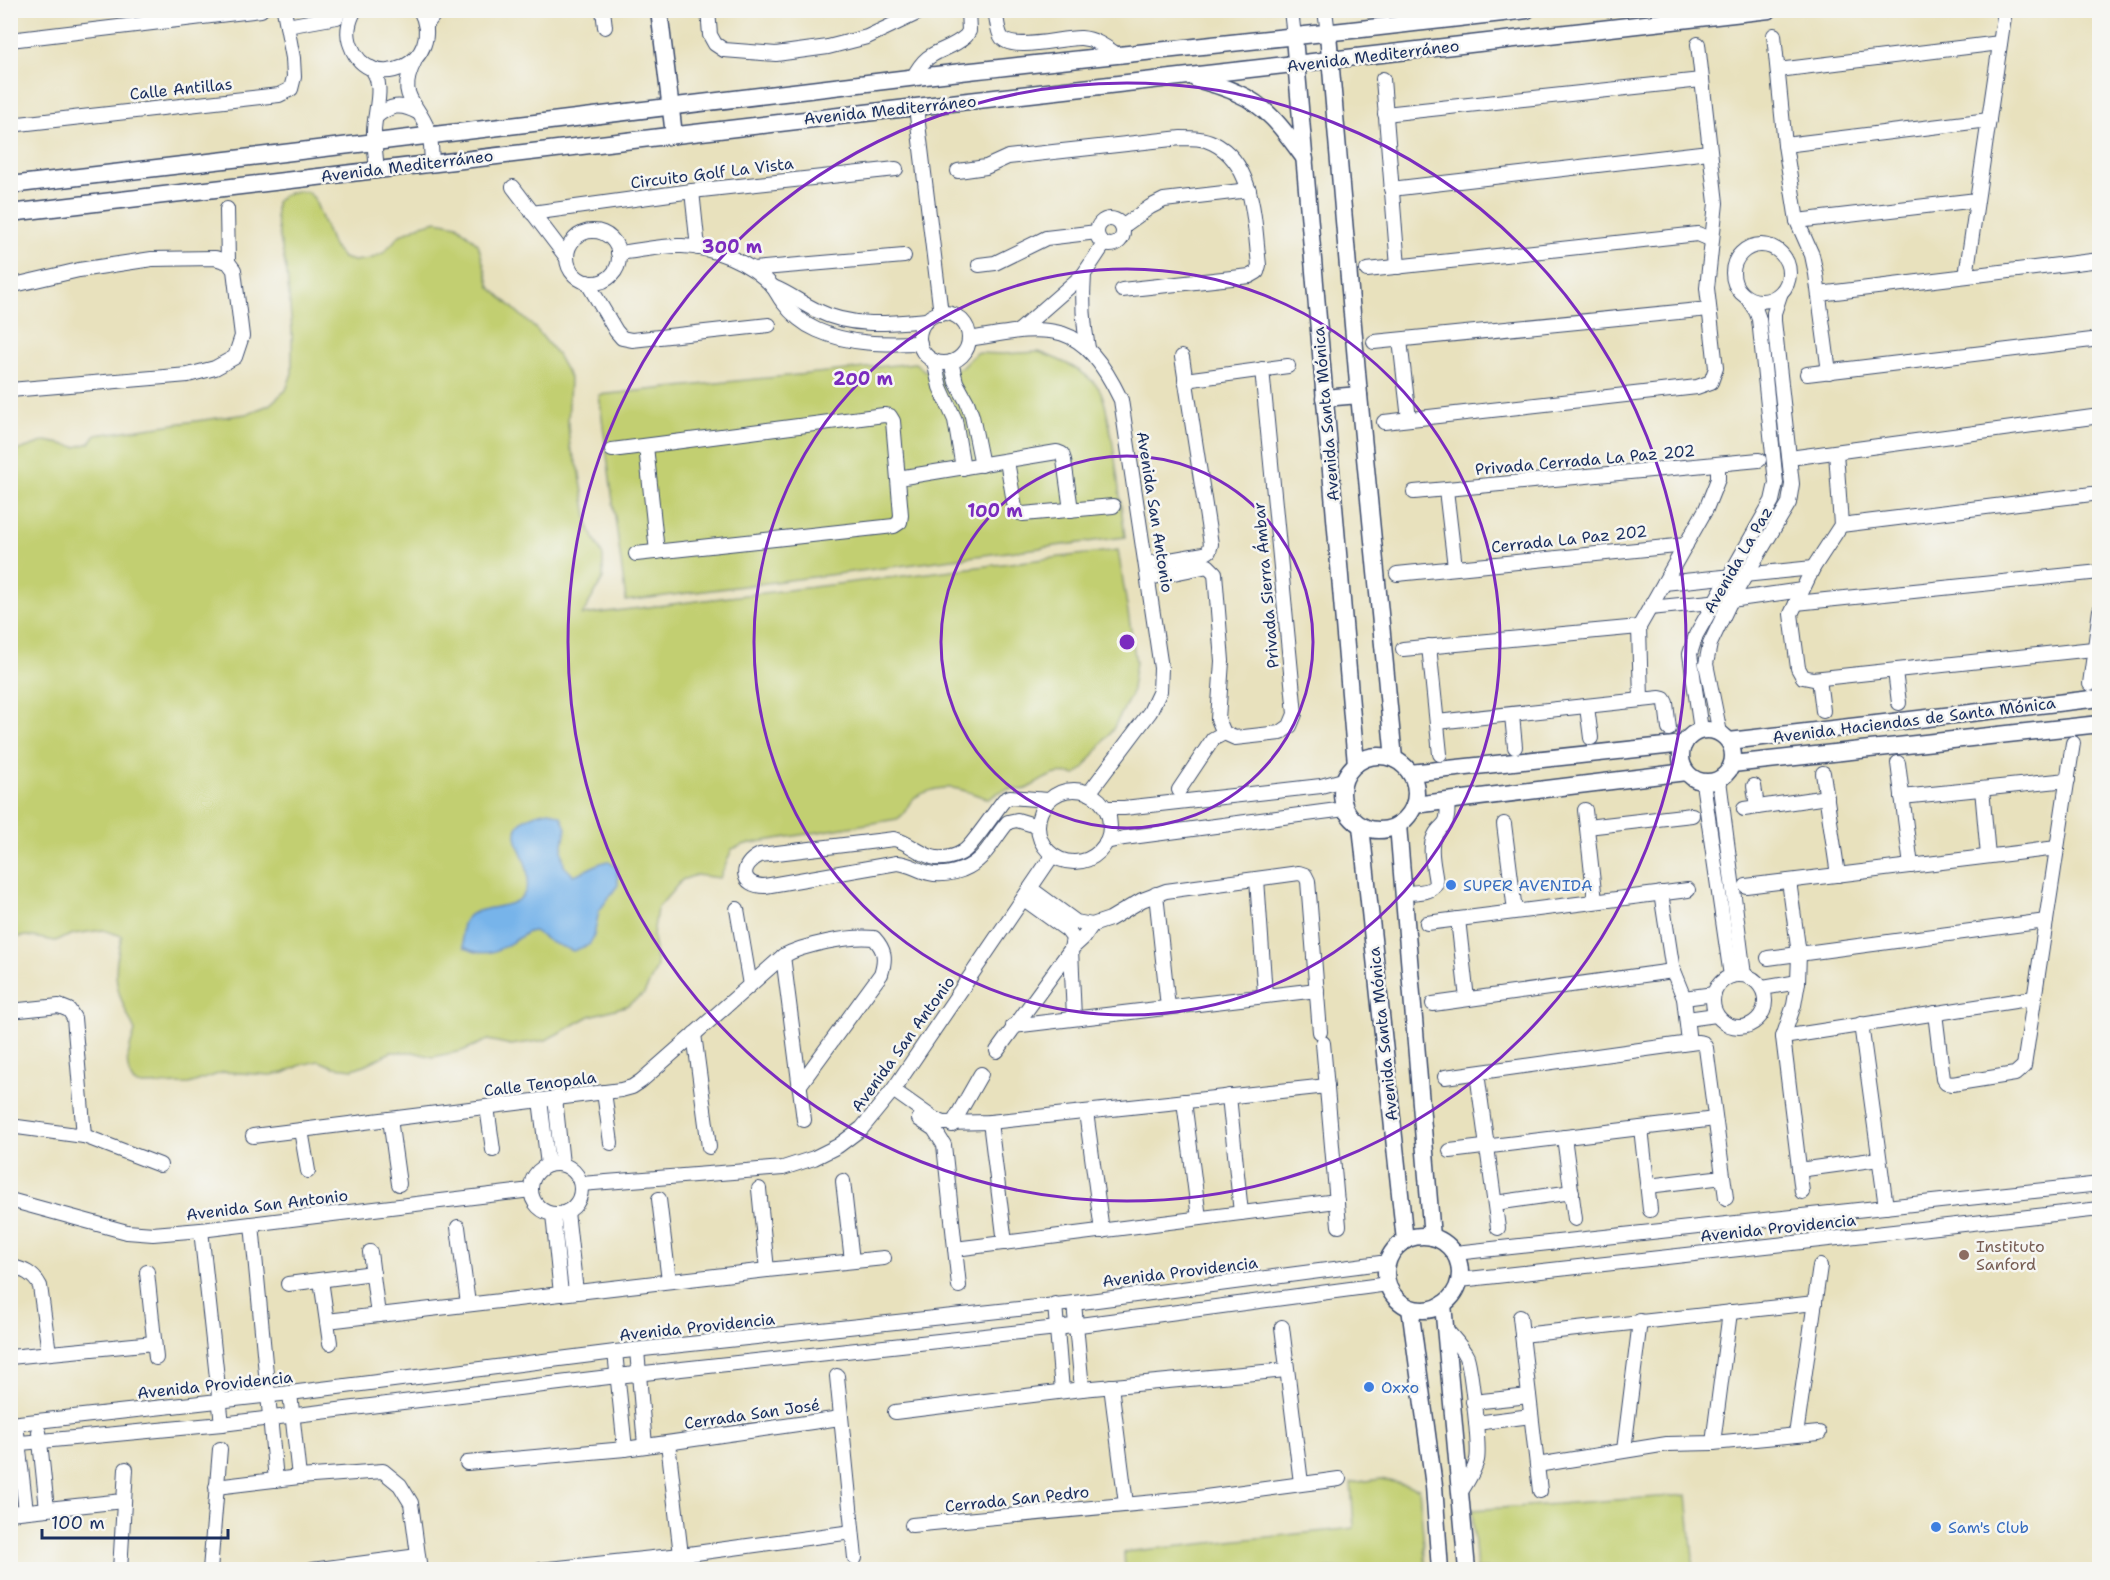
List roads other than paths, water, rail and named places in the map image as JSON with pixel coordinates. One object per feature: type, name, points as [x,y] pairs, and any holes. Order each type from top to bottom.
[{"type":"street","points":[[10,40],[261,10]]},
{"type":"street","name":"Calle Antillas","points":[[10,125],[279,95],[291,89],[294,77],[284,10]]},
{"type":"street","points":[[355,10],[348,34],[353,51],[364,64],[385,71],[396,70],[415,60]]},
{"type":"street","points":[[420,10],[426,25],[424,45],[407,81],[408,94],[430,136],[432,163]]},
{"type":"street","points":[[426,25],[439,10]]},
{"type":"street","points":[[603,10],[605,27]]},
{"type":"street","points":[[658,10],[674,135]]},
{"type":"street","points":[[708,10],[710,35],[715,44],[724,50],[776,54],[828,47],[867,36],[924,10]]},
{"type":"street","name":"Avenida Mediterráneo","points":[[913,78],[920,65],[932,54],[966,36],[969,26],[969,10]]},
{"type":"street","points":[[1291,10],[1294,38]]},
{"type":"street","points":[[1325,10],[1328,34]]},
{"type":"street","name":"Avenida Mediterráneo","points":[[10,185],[375,144],[913,78],[1294,38],[1527,10]]},
{"type":"street","name":"Avenida Mediterráneo","points":[[10,213],[1769,10]]},
{"type":"street","points":[[1966,276],[2005,10]]},
{"type":"street","points":[[287,26],[336,14],[349,25]]},
{"type":"street","points":[[996,17],[1003,40],[1010,43],[1023,44],[1082,38],[1100,43],[1119,56]]},
{"type":"street","name":"Avenida Santa Mónica","points":[[1328,34],[1359,395],[1394,759]]},
{"type":"street","points":[[1774,35],[1785,144],[1797,221],[1812,255],[1829,372]]},
{"type":"street","name":"Avenida Santa Mónica","points":[[1294,38],[1356,764]]},
{"type":"street","points":[[1384,422],[1705,385],[1711,382],[1716,368],[1707,288],[1716,203],[1698,44]]},
{"type":"street","points":[[1778,70],[2000,44]]},
{"type":"street","points":[[371,68],[378,82],[375,144],[378,170]]},
{"type":"street","points":[[1190,77],[1238,93],[1262,108],[1283,128],[1306,160]]},
{"type":"street","points":[[1383,79],[1398,267]]},
{"type":"street","points":[[1385,114],[1701,80]]},
{"type":"street","points":[[376,117],[397,105],[406,106],[417,112]]},
{"type":"street","points":[[916,107],[941,314]]},
{"type":"street","points":[[1785,144],[1989,120]]},
{"type":"street","points":[[958,171],[986,167],[1008,157],[1181,138],[1201,139],[1214,143],[1241,169],[1249,189],[1259,265],[1257,272],[1250,276],[1122,290]]},
{"type":"street","points":[[1391,189],[1709,152]]},
{"type":"street","name":"Circuito Golf La Vista","points":[[532,213],[692,191],[896,169]]},
{"type":"street","points":[[513,187],[567,258],[573,274],[587,282],[595,283],[610,276],[618,262],[618,253],[616,245],[610,238],[595,231],[578,236],[568,249],[567,258]]},
{"type":"street","points":[[1122,227],[1164,200],[1249,189]]},
{"type":"street","points":[[692,191],[698,248]]},
{"type":"street","points":[[1797,221],[1977,200]]},
{"type":"street","points":[[10,390],[188,375],[215,368],[235,357],[242,336],[234,270],[228,261],[227,209]]},
{"type":"street","points":[[979,265],[994,263],[1046,238],[1100,238],[1114,245],[1119,242],[1123,232],[1122,227],[1115,220],[1105,220],[1101,223],[1100,238],[1084,274],[1082,301],[1088,348]]},
{"type":"street","points":[[1367,270],[1698,234],[1712,240]]},
{"type":"street","points":[[618,253],[681,246],[720,254],[753,269],[773,287],[781,301],[796,317],[814,329],[839,339],[877,344],[920,343]]},
{"type":"street","points":[[1709,261],[1727,260],[1754,246],[1773,247],[1786,261],[1790,280]]},
{"type":"street","points":[[1786,261],[1812,255]]},
{"type":"street","points":[[753,269],[904,256]]},
{"type":"street","points":[[1738,256],[1732,273],[1734,283],[1743,294]]},
{"type":"street","points":[[10,286],[79,270],[152,259],[215,258],[228,261]]},
{"type":"street","points":[[1819,294],[2100,260]]},
{"type":"street","points":[[1020,330],[1084,274]]},
{"type":"street","points":[[1707,288],[1726,286],[1757,302],[1771,300],[1780,295],[1790,280],[1816,274]]},
{"type":"street","points":[[587,282],[616,332],[622,338],[632,340],[769,325]]},
{"type":"street","points":[[773,287],[790,294],[818,311],[850,321],[881,324],[927,320],[941,314],[948,314],[961,320],[969,339],[966,351],[951,362],[934,361]]},
{"type":"street","name":"Avenida La Paz","points":[[1701,730],[1690,654],[1696,635],[1772,501],[1776,483],[1759,319],[1743,294]]},
{"type":"street","name":"Avenida La Paz","points":[[1725,737],[1706,664],[1710,644],[1731,600],[1790,503],[1792,484],[1774,321],[1780,295]]},
{"type":"street","points":[[1374,342],[1709,309]]},
{"type":"street","points":[[927,320],[921,331],[920,343],[922,350],[934,361],[940,387],[951,409],[963,468]]},
{"type":"street","name":"Avenida San Antonio","points":[[969,339],[1020,330],[1042,329],[1066,334],[1088,348],[1108,373],[1121,400],[1148,571],[1161,668],[1160,691],[1150,712],[1089,793]]},
{"type":"street","points":[[1400,339],[1409,419]]},
{"type":"street","points":[[1807,374],[2100,339]]},
{"type":"street","points":[[1148,571],[1204,554],[1209,550],[1210,544],[1182,357]]},
{"type":"street","points":[[951,362],[956,382],[968,402],[982,465]]},
{"type":"street","points":[[1185,380],[1288,366]]},
{"type":"street","name":"Privada Sierra Ámbar","points":[[1224,733],[1235,738],[1280,733],[1290,726],[1295,714],[1262,369]]},
{"type":"street","points":[[1324,398],[1359,395]]},
{"type":"street","points":[[951,409],[968,402]]},
{"type":"street","points":[[612,450],[884,415],[890,416],[893,421],[901,515],[900,522],[894,526],[636,554]]},
{"type":"street","points":[[1797,457],[2100,416]]},
{"type":"street","points":[[646,446],[657,552]]},
{"type":"street","points":[[898,478],[1057,452],[1062,454],[1071,510]]},
{"type":"street","points":[[1836,452],[1841,525],[1814,568],[1791,614],[1798,668],[1803,676],[1819,679],[2093,649]]},
{"type":"street","name":"Privada Cerrada La Paz 202","points":[[1414,492],[1759,460]]},
{"type":"street","points":[[1007,461],[1017,512],[1023,514],[1113,506]]},
{"type":"street","points":[[1641,700],[1639,627],[1715,491],[1718,465]]},
{"type":"street","points":[[1446,490],[1455,567]]},
{"type":"street","points":[[1841,525],[2100,494]]},
{"type":"street","name":"Cerrada La Paz 202","points":[[1397,574],[1686,544]]},
{"type":"street","points":[[1148,571],[1208,566],[1215,573],[1222,661],[1218,719],[1224,733],[1213,739],[1179,790]]},
{"type":"street","points":[[1664,584],[1814,568]]},
{"type":"street","points":[[1796,603],[2100,572]]},
{"type":"street","points":[[1650,608],[1802,590]]},
{"type":"street","points":[[2090,684],[2100,609]]},
{"type":"street","points":[[1403,649],[1639,627]]},
{"type":"street","points":[[1430,646],[1440,754]]},
{"type":"street","points":[[1895,670],[1899,703]]},
{"type":"street","points":[[1819,679],[1823,711]]},
{"type":"street","name":"Avenida Haciendas de Santa Mónica","points":[[1725,737],[2100,698]]},
{"type":"street","points":[[1437,722],[1664,699],[1669,729]]},
{"type":"street","points":[[1587,706],[1591,738]]},
{"type":"street","points":[[1512,716],[1515,747]]},
{"type":"street","name":"Avenida Haciendas de Santa Mónica","points":[[1732,764],[2100,724]]},
{"type":"street","points":[[1701,730],[1712,730],[1725,737],[1734,752],[1730,770],[1711,781],[1695,780],[1686,772],[1682,764],[1680,755],[1684,744],[1690,736],[1701,730]]},
{"type":"street","points":[[1410,773],[1684,744]]},
{"type":"street","points":[[1935,1013],[1946,1083],[2015,1074],[2021,1071],[2024,1066],[2073,744]]},
{"type":"street","points":[[1376,756],[1394,759],[1410,773],[1416,792],[1414,805],[1408,816],[1398,825],[1380,830],[1361,826],[1352,820],[1345,809],[1341,792],[1343,780],[1356,764],[1376,756]]},
{"type":"street","points":[[1898,763],[1911,866]]},
{"type":"street","points":[[1414,805],[1686,772]]},
{"type":"street","points":[[1823,773],[1838,875]]},
{"type":"street","points":[[1106,808],[1124,808],[1321,786],[1343,780]]},
{"type":"street","points":[[1902,797],[2068,780]]},
{"type":"street","points":[[1711,781],[1737,975]]},
{"type":"street","points":[[1754,786],[1750,808],[1827,797]]},
{"type":"street","points":[[1982,789],[1988,856]]},
{"type":"street","points":[[1068,790],[1089,793],[1106,808],[1110,819],[1110,831],[1106,842],[1099,852],[1082,861],[1064,861],[1053,856],[1044,848],[1039,838],[1037,826],[1042,808],[1048,800],[1068,790]]},
{"type":"street","points":[[1037,826],[1017,820],[1008,822],[980,860],[966,868],[946,874],[928,873],[909,864],[889,865],[765,886],[755,886],[745,875],[745,867],[750,860],[760,855],[894,839],[935,859],[949,857],[965,851],[1004,800],[1010,797],[1048,800]]},
{"type":"street","points":[[1404,893],[1429,890],[1436,884],[1431,844],[1434,836],[1446,824],[1449,816],[1447,801]]},
{"type":"street","points":[[1106,842],[1345,809]]},
{"type":"street","points":[[1585,810],[1595,901]]},
{"type":"street","points":[[1587,827],[1692,814]]},
{"type":"street","points":[[1504,824],[1515,911]]},
{"type":"street","name":"Avenida Santa Mónica","points":[[1398,825],[1432,1237]]},
{"type":"street","name":"Avenida Santa Mónica","points":[[1361,826],[1405,1241]]},
{"type":"street","points":[[982,827],[997,835]]},
{"type":"street","points":[[886,840],[889,865]]},
{"type":"street","points":[[1746,886],[2057,848]]},
{"type":"street","name":"Avenida San Antonio","points":[[581,1184],[783,1168],[814,1158],[838,1146],[862,1128],[890,1094],[1053,856]]},
{"type":"street","points":[[1028,894],[1076,921],[1092,925],[1110,919],[1156,894],[1299,873],[1305,875],[1308,881],[1339,1226]]},
{"type":"street","points":[[1257,879],[1265,995]]},
{"type":"street","points":[[1789,881],[1799,954],[1798,982],[1794,1005],[1783,1037],[1802,1192]]},
{"type":"street","points":[[1427,922],[1688,890]]},
{"type":"street","points":[[1661,893],[1673,971],[1684,998],[1689,1043]]},
{"type":"street","points":[[1028,894],[1073,938],[1071,949],[1074,1018]]},
{"type":"street","points":[[1156,894],[1168,1007]]},
{"type":"street","points":[[737,909],[750,985]]},
{"type":"street","points":[[1458,919],[1467,999]]},
{"type":"street","points":[[1767,958],[2046,921]]},
{"type":"street","points":[[997,1051],[1071,949],[1092,925]]},
{"type":"street","name":"Calle Tenopala","points":[[253,1136],[632,1087],[783,956],[795,949],[861,936],[874,938],[883,948],[885,961],[881,974],[799,1086]]},
{"type":"street","points":[[783,956],[804,1120]]},
{"type":"street","points":[[1432,1004],[1673,971]]},
{"type":"street","points":[[1737,975],[1752,978],[1763,988],[1766,997],[1764,1009],[1756,1022],[1736,1028],[1727,1025],[1716,1015],[1713,1000],[1718,985],[1737,975]]},
{"type":"street","points":[[1763,988],[1798,982]]},
{"type":"street","points":[[1013,1026],[1317,990]]},
{"type":"street","points":[[1684,998],[1714,994]]},
{"type":"street","points":[[1783,1037],[2034,998]]},
{"type":"street","points":[[10,1011],[59,1006],[69,1010],[74,1018],[84,1136]]},
{"type":"street","points":[[1687,1019],[1716,1015]]},
{"type":"street","points":[[1861,1024],[1886,1207]]},
{"type":"street","points":[[694,1034],[709,1147]]},
{"type":"street","points":[[1445,1077],[1689,1043],[1703,1043],[1706,1048],[1726,1198]]},
{"type":"street","points":[[1477,1073],[1498,1228]]},
{"type":"street","points":[[952,1125],[981,1074]]},
{"type":"street","points":[[890,1094],[934,1119],[952,1125],[1327,1086]]},
{"type":"street","points":[[604,1092],[611,1143]]},
{"type":"street","points":[[890,1094],[934,1129],[944,1146],[959,1286]]},
{"type":"street","points":[[1229,1096],[1241,1213]]},
{"type":"street","points":[[555,1098],[555,1164]]},
{"type":"street","points":[[540,1100],[555,1164]]},
{"type":"street","points":[[1184,1101],[1199,1218]]},
{"type":"street","points":[[487,1107],[493,1150]]},
{"type":"street","points":[[1086,1112],[1102,1231]]},
{"type":"street","points":[[390,1119],[399,1184]]},
{"type":"street","points":[[1450,1151],[1715,1119]]},
{"type":"street","points":[[990,1122],[1005,1243]]},
{"type":"street","points":[[10,1126],[84,1136],[160,1165]]},
{"type":"street","points":[[1641,1128],[1650,1210]]},
{"type":"street","points":[[301,1130],[308,1171]]},
{"type":"street","points":[[1564,1137],[1575,1219]]},
{"type":"street","points":[[1799,1170],[1879,1159]]},
{"type":"street","points":[[555,1164],[575,1171],[581,1184],[579,1200],[560,1213],[544,1211],[537,1206],[531,1190],[532,1179],[539,1170],[555,1164]]},
{"type":"street","points":[[1648,1186],[1723,1177]]},
{"type":"street","points":[[843,1181],[852,1262]]},
{"type":"street","points":[[1455,1253],[2100,1184]]},
{"type":"street","points":[[759,1189],[767,1270]]},
{"type":"street","name":"Avenida San Antonio","points":[[10,1200],[127,1232],[153,1234],[531,1190]]},
{"type":"street","points":[[1495,1203],[1572,1192]]},
{"type":"street","points":[[659,1199],[669,1281]]},
{"type":"street","points":[[955,1249],[1337,1201]]},
{"type":"street","name":"Avenida Providencia","points":[[1460,1280],[2100,1209]]},
{"type":"street","points":[[560,1213],[576,1292]]},
{"type":"street","points":[[560,1213],[561,1293]]},
{"type":"street","points":[[252,1224],[276,1480]]},
{"type":"street","points":[[458,1227],[468,1304]]},
{"type":"street","points":[[201,1230],[222,1424]]},
{"type":"street","points":[[1419,1236],[1432,1237],[1446,1244],[1455,1253],[1460,1267],[1460,1280],[1453,1296],[1443,1304],[1422,1310],[1410,1308],[1393,1295],[1386,1275],[1388,1262],[1395,1250],[1405,1241],[1419,1236]]},
{"type":"street","points":[[370,1252],[378,1315]]},
{"type":"street","points":[[327,1321],[884,1258]]},
{"type":"street","name":"Avenida Providencia","points":[[13,1424],[290,1393],[615,1352],[1074,1303],[1388,1262]]},
{"type":"street","points":[[10,1266],[25,1270],[34,1276],[40,1286],[49,1353]]},
{"type":"street","points":[[1796,1435],[1820,1266]]},
{"type":"street","points":[[147,1272],[156,1358]]},
{"type":"street","points":[[288,1284],[372,1273]]},
{"type":"street","points":[[321,1280],[330,1343]]},
{"type":"street","points":[[15,1444],[222,1424],[617,1376],[1076,1326],[1388,1284]]},
{"type":"street","points":[[1522,1335],[1815,1302]]},
{"type":"street","points":[[1074,1303],[1082,1389]]},
{"type":"street","points":[[1443,1304],[1467,1569]]},
{"type":"street","points":[[1055,1305],[1062,1391]]},
{"type":"street","points":[[1410,1308],[1434,1486],[1440,1569]]},
{"type":"street","points":[[1713,1443],[1730,1312]]},
{"type":"street","points":[[1520,1317],[1540,1491]]},
{"type":"street","points":[[1624,1450],[1640,1321]]},
{"type":"street","points":[[1282,1327],[1301,1483]]},
{"type":"street","points":[[1444,1327],[1463,1350],[1468,1360],[1476,1423],[1479,1456],[1474,1470],[1460,1493]]},
{"type":"street","points":[[10,1357],[154,1343]]},
{"type":"street","points":[[637,1350],[645,1446]]},
{"type":"street","points":[[615,1352],[625,1449]]},
{"type":"street","points":[[895,1412],[1062,1391],[1286,1370]]},
{"type":"street","name":"Cerrada San José","points":[[837,1376],[855,1558]]},
{"type":"street","points":[[1111,1386],[1126,1504]]},
{"type":"street","points":[[290,1393],[299,1477]]},
{"type":"street","points":[[1473,1402],[1529,1396]]},
{"type":"street","points":[[1476,1423],[1531,1416]]},
{"type":"street","name":"Cerrada San José","points":[[467,1462],[625,1449],[840,1418]]},
{"type":"street","points":[[38,1421],[47,1509]]},
{"type":"street","points":[[13,1424],[26,1511]]},
{"type":"street","points":[[1537,1465],[1667,1444],[1713,1443],[1819,1433]]},
{"type":"street","name":"Cerrada San José","points":[[668,1443],[681,1555]]},
{"type":"street","points":[[210,1569],[220,1449]]},
{"type":"street","points":[[120,1569],[126,1469]]},
{"type":"street","points":[[216,1487],[299,1477],[383,1471],[400,1485],[411,1503],[419,1562],[312,1569]]},
{"type":"street","name":"Cerrada San Pedro","points":[[912,1526],[1198,1498],[1340,1479]]},
{"type":"street","points":[[10,1512],[123,1501]]},
{"type":"street","points":[[540,1569],[681,1555],[852,1532]]},
{"type":"water","points":[[550,811],[561,816],[566,828],[562,850],[564,866],[573,875],[608,861],[617,868],[618,885],[599,911],[594,936],[589,945],[573,951],[550,942],[534,931],[490,952],[482,953],[464,947],[462,930],[465,919],[484,909],[518,900],[525,892],[528,872],[517,843],[516,830],[525,819]]},
{"type":"place","name":"SUPER AVENIDA","points":[[1451,885]]},
{"type":"place","name":"Instituto Sanford","points":[[1964,1255]]},
{"type":"place","name":"Oxxo","points":[[1369,1387]]},
{"type":"place","name":"Sam's Club","points":[[1936,1527]]}]
